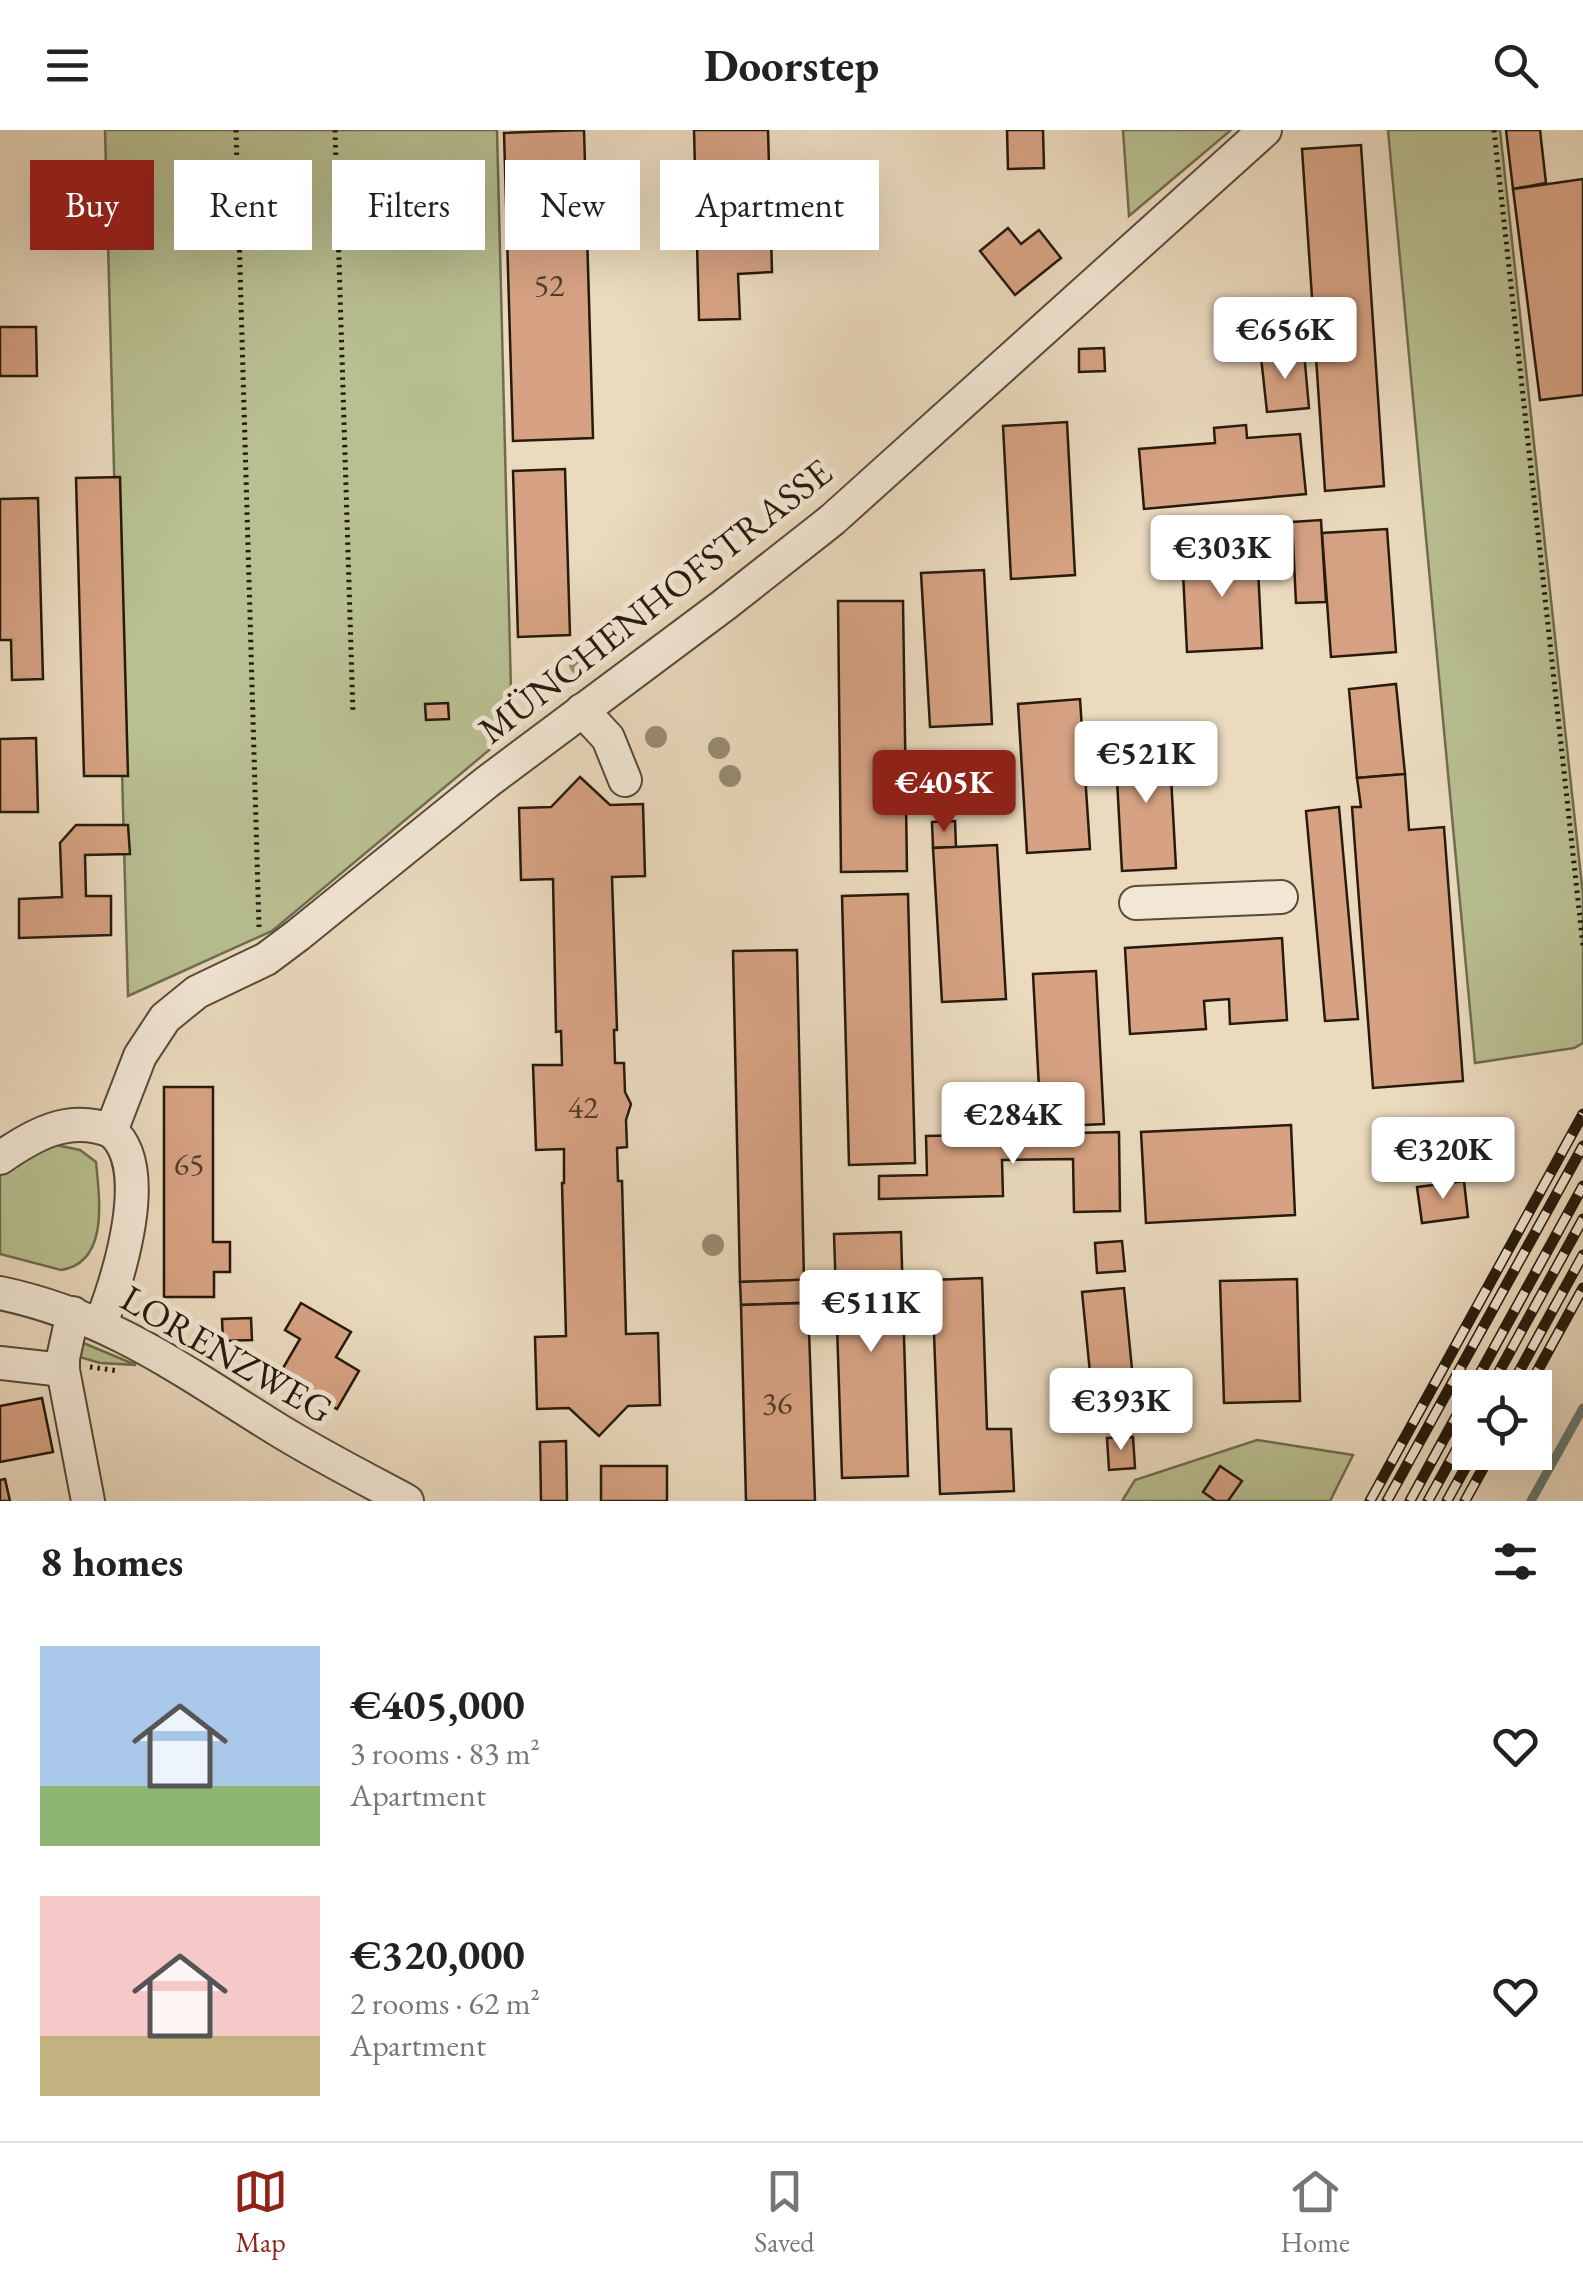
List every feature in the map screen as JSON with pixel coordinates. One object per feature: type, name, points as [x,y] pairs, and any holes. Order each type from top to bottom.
[{"type":"street","name":"MÜNCHENHOFSTRASSE","points":[[111,1131],[140,1056],[158,1026],[197,992],[260,962],[832,520],[1265,130]]},
{"type":"street","points":[[582,710],[608,738],[625,780]]},
{"type":"street","points":[[1136,904],[1281,897]]},
{"type":"street","points":[[0,1158],[49,1129],[91,1125],[111,1131],[126,1150],[130,1221],[125,1247],[63,1358],[88,1501]]},
{"type":"street","name":"LORENZWEG","points":[[0,1293],[87,1318],[171,1362],[326,1458],[407,1501]]},
{"type":"street","points":[[0,1364],[63,1370]]},
{"type":"path","points":[[236,130],[260,962]]},
{"type":"path","points":[[335,130],[353,714]]},
{"type":"path","points":[[1494,130],[1583,946]]},
{"type":"green space","points":[[105,130],[497,130],[512,731],[272,931],[128,996],[108,250],[154,250],[154,160],[106,160]]},
{"type":"green space","points":[[1123,130],[1231,130],[1129,216]]},
{"type":"green space","points":[[1388,130],[1500,130],[1583,895],[1583,1043],[1574,1048],[1475,1063]]},
{"type":"green space","points":[[56,1145],[80,1150],[96,1162],[99,1192],[98,1226],[88,1255],[77,1265],[61,1270],[0,1254],[0,1175],[32,1153]]},
{"type":"green space","points":[[81,1342],[136,1365],[100,1363],[76,1356]]},
{"type":"green space","points":[[1257,1440],[1353,1455],[1330,1501],[1122,1501],[1135,1480]]},
{"type":"building","points":[[584,130],[585,160],[505,160],[505,167],[504,133]]},
{"type":"building","points":[[694,130],[768,130],[769,160],[695,160]]},
{"type":"building","points":[[1007,130],[1043,130],[1044,168],[1008,169]]},
{"type":"building","points":[[1506,130],[1540,130],[1546,183],[1513,189]]},
{"type":"building","points":[[1361,145],[1384,486],[1325,491],[1302,149]]},
{"type":"building","points":[[1583,179],[1583,395],[1540,400],[1513,189]]},
{"type":"building","points":[[1008,228],[1021,244],[1039,230],[1061,258],[1015,295],[980,251]]},
{"type":"building","points":[[507,250],[588,250],[593,438],[513,441]]},
{"type":"building","points":[[697,250],[771,250],[772,272],[738,274],[740,319],[699,320]]},
{"type":"building","points":[[0,327],[36,327],[37,376],[0,376]]},
{"type":"building","points":[[1104,348],[1105,371],[1079,372],[1079,349]]},
{"type":"building","points":[[1304,352],[1309,408],[1267,412],[1261,357]]},
{"type":"building","points":[[1067,422],[1075,575],[1011,579],[1003,426]]},
{"type":"building","points":[[1246,425],[1247,438],[1300,434],[1306,494],[1144,509],[1139,449],[1215,443],[1214,428]]},
{"type":"building","points":[[565,469],[570,635],[518,637],[513,471]]},
{"type":"building","points":[[120,477],[128,776],[84,776],[76,478]]},
{"type":"building","points":[[38,498],[43,679],[12,680],[11,640],[0,640],[0,499]]},
{"type":"building","points":[[1321,520],[1326,602],[1296,603],[1292,522]]},
{"type":"building","points":[[1387,529],[1396,652],[1331,657],[1322,533]]},
{"type":"building","points":[[1257,549],[1262,648],[1187,652],[1182,553]]},
{"type":"building","points":[[984,570],[992,724],[930,727],[921,573]]},
{"type":"building","points":[[838,601],[903,601],[907,871],[841,872]]},
{"type":"building","points":[[1396,684],[1405,774],[1357,778],[1349,689]]},
{"type":"building","points":[[1080,699],[1090,849],[1027,853],[1018,704]]},
{"type":"building","points":[[448,703],[449,719],[426,720],[425,704]]},
{"type":"building","points":[[36,738],[38,812],[0,812],[0,739]]},
{"type":"building","points":[[1169,740],[1176,868],[1122,871],[1115,743]]},
{"type":"building","points":[[1405,774],[1409,830],[1444,827],[1463,1081],[1373,1088],[1352,807],[1361,807],[1357,778]]},
{"type":"building","points":[[580,777],[610,805],[643,804],[645,876],[612,877],[615,1063],[624,1063],[625,1092],[631,1104],[626,1120],[627,1147],[617,1148],[618,1181],[622,1181],[626,1334],[658,1333],[660,1405],[628,1406],[599,1436],[569,1408],[537,1409],[535,1337],[566,1336],[564,1149],[536,1150],[533,1065],[562,1065],[561,1031],[556,1032],[553,879],[521,880],[519,808],[551,807]]},
{"type":"building","points":[[1339,807],[1358,1019],[1325,1021],[1306,811]]},
{"type":"building","points":[[955,821],[956,847],[933,848],[932,822]]},
{"type":"building","points":[[76,825],[128,825],[130,854],[85,855],[86,896],[111,896],[111,935],[19,938],[19,899],[62,897],[60,843]]},
{"type":"building","points":[[997,845],[1006,999],[942,1002],[933,848]]},
{"type":"building","points":[[908,894],[915,1163],[849,1165],[842,896]]},
{"type":"building","points":[[1282,938],[1287,1020],[1230,1024],[1229,999],[1204,1001],[1206,1029],[1130,1034],[1125,948]]},
{"type":"building","points":[[797,950],[804,1280],[740,1282],[733,951]]},
{"type":"building","points":[[1096,971],[1104,1124],[1041,1127],[1033,974]]},
{"type":"building","points":[[164,1087],[213,1087],[213,1242],[230,1242],[230,1272],[214,1272],[214,1297],[164,1297]]},
{"type":"building","points":[[1291,1125],[1295,1215],[1146,1223],[1141,1132]]},
{"type":"building","points":[[1119,1132],[1120,1211],[1074,1212],[1073,1159],[1002,1160],[1003,1196],[879,1199],[879,1176],[927,1175],[926,1136]]},
{"type":"building","points":[[1464,1181],[1468,1217],[1422,1223],[1417,1187]]},
{"type":"building","points":[[901,1232],[908,1476],[842,1478],[834,1234]]},
{"type":"building","points":[[1122,1241],[1125,1271],[1097,1273],[1095,1243]]},
{"type":"building","points":[[982,1278],[987,1429],[1011,1429],[1014,1491],[940,1494],[932,1280]]},
{"type":"building","points":[[819,1279],[820,1302],[741,1305],[740,1282]]},
{"type":"building","points":[[1297,1279],[1300,1401],[1224,1403],[1220,1281]]},
{"type":"building","points":[[1124,1288],[1132,1369],[1090,1373],[1082,1292]]},
{"type":"building","points":[[301,1303],[351,1332],[336,1357],[359,1371],[337,1409],[279,1375],[300,1339],[285,1330]]},
{"type":"building","points":[[808,1303],[815,1501],[746,1501],[741,1305]]},
{"type":"building","points":[[251,1318],[252,1340],[223,1341],[222,1319]]},
{"type":"building","points":[[42,1398],[53,1452],[0,1462],[0,1406]]},
{"type":"building","points":[[1133,1437],[1135,1468],[1109,1470],[1107,1438]]},
{"type":"building","points":[[566,1441],[567,1501],[541,1501],[540,1442]]},
{"type":"building","points":[[601,1466],[667,1466],[667,1501],[601,1501]]},
{"type":"building","points":[[1220,1466],[1242,1481],[1228,1501],[1216,1501],[1203,1492]]},
{"type":"building","points":[[5,1479],[10,1501],[0,1501],[0,1480]]},
{"type":"waterway","points":[[1531,1501],[1583,1408]]},
{"type":"railway","points":[[1370,1501],[1583,1114]]},
{"type":"railway","points":[[1387,1501],[1583,1146]]},
{"type":"railway","points":[[1482,1370],[1583,1186]]},
{"type":"railway","points":[[1500,1370],[1583,1219]]},
{"type":"railway","points":[[1520,1370],[1583,1255]]},
{"type":"railway","points":[[1538,1370],[1583,1288]]},
{"type":"railway","points":[[1410,1501],[1452,1424]]},
{"type":"railway","points":[[1428,1501],[1452,1458]]},
{"type":"railway","points":[[1447,1501],[1464,1470]]},
{"type":"railway","points":[[1465,1501],[1482,1470]]}]
